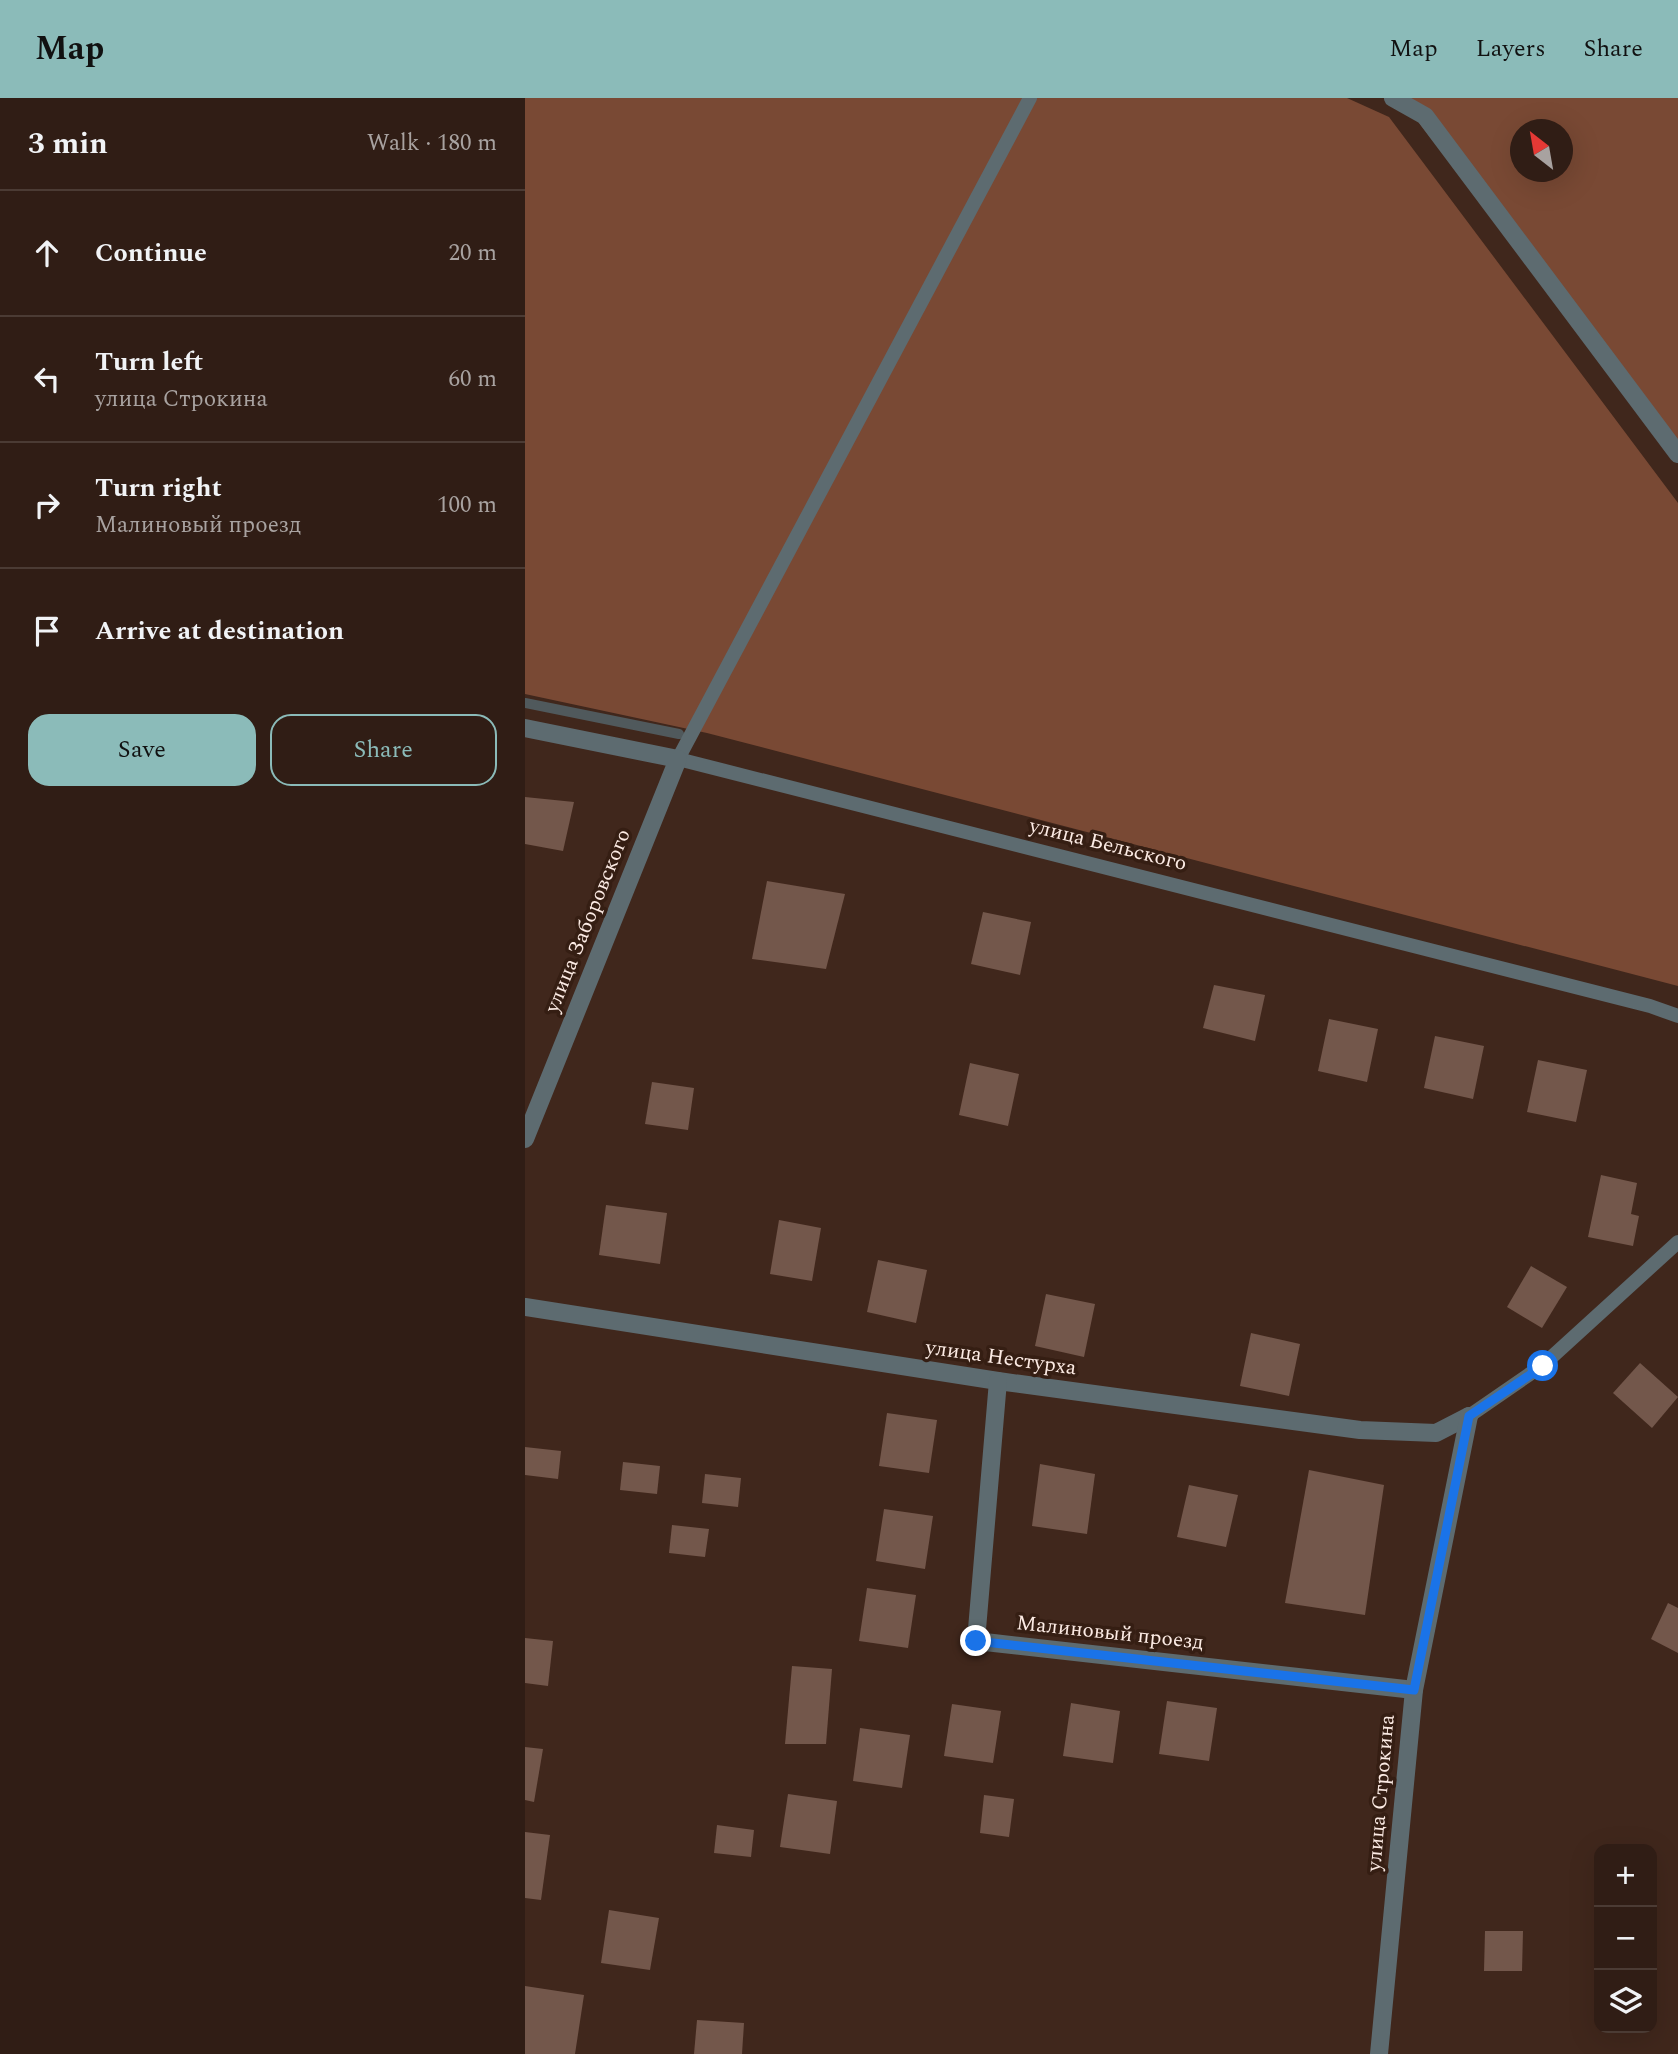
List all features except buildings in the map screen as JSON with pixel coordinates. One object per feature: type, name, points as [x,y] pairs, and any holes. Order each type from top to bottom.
[{"type":"street","points":[[1393,98],[1425,116],[1678,454]]},
{"type":"street","name":"улица Бельского","points":[[525,727],[678,759]]},
{"type":"street","name":"улица Заборовского","points":[[525,1139],[678,759]]},
{"type":"street","name":"улица Нестурха","points":[[525,1307],[998,1381],[1360,1430],[1436,1433],[1469,1416]]},
{"type":"street","name":"Малиновый проезд","points":[[998,1381],[976,1641],[1414,1690]]},
{"type":"street","name":"улица Строкина","points":[[1379,2054],[1414,1690],[1469,1416]]},
{"type":"lane","points":[[678,759],[1030,98]]},
{"type":"lane","name":"улица Бельского","points":[[678,759],[1636,1003],[1678,1016]]},
{"type":"lane","points":[[1469,1416],[1543,1366],[1678,1242]]},
{"type":"shaded area","points":[[525,98],[1347,98],[1389,117],[1678,503],[1678,986],[707,733],[525,694]]},
{"type":"shaded area","points":[[1402,98],[1678,98],[1678,457],[1416,119]]},
{"type":"waterway","points":[[525,703],[679,734]]},
{"type":"route","points":[[976,1641],[1414,1690],[1469,1416],[1543,1366]]}]
